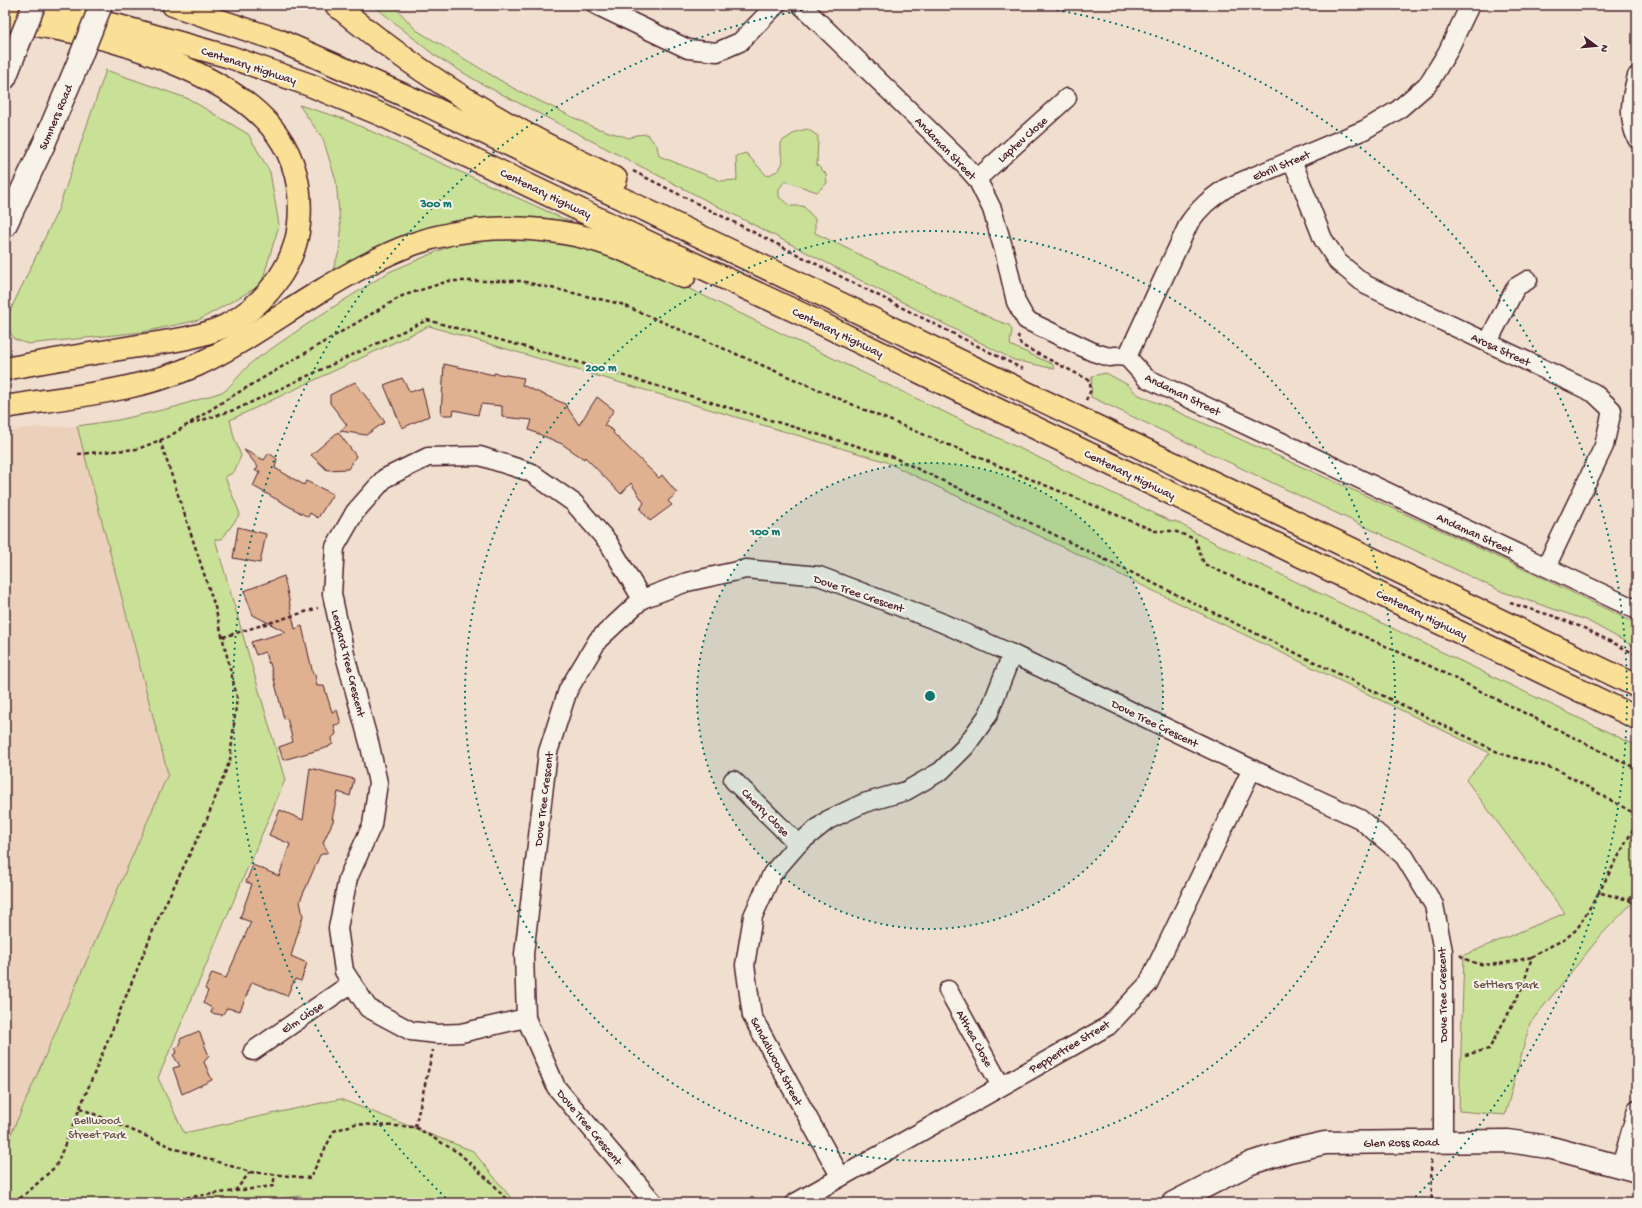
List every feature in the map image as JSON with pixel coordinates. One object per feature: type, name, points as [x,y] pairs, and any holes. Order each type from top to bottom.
[{"type":"highway","name":"Centenary Highway","points":[[17,5],[119,26],[230,57],[310,85],[382,115],[632,236],[810,318],[939,382],[1637,718]]},
{"type":"highway","points":[[173,5],[278,40],[431,107],[1637,686]]},
{"type":"highway","points":[[336,5],[399,54],[469,101],[517,129],[645,194],[655,214]]},
{"type":"highway","points":[[5,18],[112,41],[143,51],[200,75],[236,96],[256,110],[270,124],[281,139],[291,158],[296,175],[300,194],[300,213],[294,248],[277,280],[268,293],[256,305],[228,324],[214,331],[174,340],[5,368]]},
{"type":"highway","points":[[5,407],[122,389],[178,373],[199,364],[233,345],[337,282],[389,254],[435,238],[478,230],[528,229],[576,235],[597,241],[648,260],[784,322],[810,318]]},
{"type":"street","points":[[5,78],[34,5]]},
{"type":"street","name":"Sumners Road","points":[[5,226],[43,146],[101,5]]},
{"type":"street","points":[[596,5],[688,49],[717,52],[740,42],[776,5]]},
{"type":"street","name":"Andaman Street","points":[[802,5],[959,159],[977,179],[992,209],[1005,254],[1016,302],[1026,320]]},
{"type":"street","name":"Ebrill Street","points":[[1127,357],[1189,223],[1198,209],[1209,199],[1226,188],[1364,130],[1398,110],[1428,84],[1447,53],[1470,5]]},
{"type":"street","points":[[1637,76],[1632,93],[1630,114],[1637,139]]},
{"type":"street","name":"Laptev Close","points":[[977,179],[1067,98]]},
{"type":"street","name":"Arosa Street","points":[[1292,160],[1322,239],[1338,262],[1366,285],[1594,393],[1612,410],[1604,446],[1546,567]]},
{"type":"street","points":[[1488,342],[1516,287],[1528,280]]},
{"type":"street","points":[[1026,320],[1093,352],[1109,357],[1127,357]]},
{"type":"street","name":"Andaman Street","points":[[1127,357],[1135,364],[1146,378],[1637,610]]},
{"type":"street","name":"Leopard Tree Crescent","points":[[526,1018],[461,1033],[437,1034],[411,1031],[368,1008],[344,970],[338,928],[348,878],[372,825],[378,783],[370,746],[346,659],[332,594],[335,548],[355,512],[386,478],[428,457],[480,456],[530,472],[574,503],[608,542],[642,599]]},
{"type":"street","name":"Dove Tree Crescent","points":[[654,1203],[556,1087],[526,1018],[524,954],[548,752],[568,690],[598,640],[642,599],[687,582],[746,569],[819,576],[940,622],[1012,654],[1360,819],[1404,856],[1434,905],[1443,951],[1437,1142]]},
{"type":"street","name":"Sandalwood Street","points":[[840,1176],[752,1016],[745,965],[753,916],[772,874],[798,844],[828,820],[864,803],[906,791],[941,771],[965,747],[988,715],[1012,654]]},
{"type":"street","name":"Peppertree Street","points":[[795,1203],[840,1176],[1108,1026],[1148,984],[1252,769]]},
{"type":"street","name":"Cherry Close","points":[[733,780],[798,844]]},
{"type":"street","name":"Elm Close","points":[[253,1051],[352,983]]},
{"type":"street","name":"Althea Close","points":[[948,990],[1002,1086]]},
{"type":"street","points":[[1629,1169],[1637,1109]]},
{"type":"street","name":"Glen Ross Road","points":[[1173,1203],[1250,1162],[1289,1151],[1325,1144],[1508,1141],[1548,1147],[1629,1169]]},
{"type":"path","points":[[632,170],[1029,372]]},
{"type":"path","points":[[78,454],[138,449],[170,436],[224,401],[402,296],[449,281],[521,281],[621,304],[872,413],[1155,531],[1174,530],[1195,539],[1204,564],[1434,668],[1637,769]]},
{"type":"path","points":[[185,426],[237,409],[427,320],[551,354],[893,457],[1502,754],[1558,770],[1637,814]]},
{"type":"path","points":[[1026,320],[1018,337],[1022,345],[1089,380],[1091,390],[1086,400]]},
{"type":"path","points":[[1079,397],[1093,404]]},
{"type":"path","points":[[14,1203],[56,1166],[157,921],[207,819],[230,760],[237,696],[215,607],[160,440]]},
{"type":"path","points":[[1509,602],[1584,628],[1637,655]]},
{"type":"path","points":[[223,637],[334,603]]},
{"type":"path","points":[[1465,1055],[1489,1049],[1522,988],[1532,957],[1537,952],[1565,939],[1577,929],[1637,822]]},
{"type":"path","points":[[1629,900],[1637,888]]},
{"type":"path","points":[[1598,894],[1605,894],[1629,900],[1637,906]]},
{"type":"path","points":[[1443,951],[1458,953],[1469,961],[1488,966],[1532,957]]},
{"type":"path","points":[[415,1127],[437,1034]]},
{"type":"path","points":[[80,1108],[176,1149],[250,1172],[310,1178],[334,1131],[355,1124],[415,1127],[459,1153],[494,1185],[509,1203]]},
{"type":"path","points":[[1432,1203],[1437,1142]]},
{"type":"path","points":[[234,1191],[250,1172]]},
{"type":"path","points":[[145,1203],[273,1186],[275,1174]]},
{"type":"shaded area","points":[[77,426],[168,774],[5,1148],[5,433],[24,428]]},
{"type":"green space","points":[[373,5],[393,5],[416,30],[513,88],[593,127],[629,138],[636,135],[647,134],[657,146],[659,156],[721,181],[737,180],[736,156],[746,153],[767,176],[779,170],[783,162],[781,142],[796,132],[807,129],[818,136],[817,165],[826,174],[827,183],[817,192],[785,181],[779,189],[779,197],[790,206],[803,206],[815,219],[815,233],[995,320],[1009,325],[1012,330],[1010,345],[1052,364],[1055,369],[1014,360],[482,84],[434,55]]},
{"type":"green space","points":[[106,70],[189,99],[248,134],[270,172],[279,225],[261,285],[199,320],[143,332],[28,344],[14,339],[10,332],[9,313],[58,210]]},
{"type":"green space","points":[[299,105],[344,119],[584,228],[502,218],[418,231],[380,248],[330,278],[339,252],[341,233],[336,181],[323,139]]},
{"type":"green space","points":[[531,237],[588,245],[644,267],[1172,522],[1175,521],[1201,536],[1637,746],[1637,898],[1602,934],[1530,1023],[1505,1115],[1459,1111],[1464,955],[1565,913],[1466,780],[1490,753],[884,461],[429,326],[230,420],[241,456],[234,472],[225,477],[240,514],[222,539],[215,539],[285,780],[158,1078],[184,1133],[340,1099],[473,1151],[515,1203],[302,1203],[301,1196],[240,1203],[5,1203],[5,1148],[168,774],[77,426],[118,420],[175,407],[225,391],[252,362],[319,316],[389,272],[464,240]]},
{"type":"green space","points":[[1106,373],[1128,385],[1137,394],[1388,506],[1637,624],[1637,648],[1586,620],[1503,592],[1091,397],[1092,376]]},
{"type":"building","points":[[444,364],[494,375],[494,373],[524,378],[522,385],[565,404],[579,425],[597,397],[614,410],[604,425],[614,431],[613,433],[659,478],[662,475],[677,493],[668,501],[672,505],[650,521],[640,509],[644,503],[631,483],[621,494],[585,457],[584,459],[562,444],[529,430],[532,420],[502,417],[502,406],[481,404],[478,415],[454,410],[453,415],[441,415]]},
{"type":"building","points":[[402,378],[410,392],[422,388],[429,416],[402,428],[384,385]]},
{"type":"building","points":[[355,382],[385,422],[366,435],[340,431],[347,425],[330,403],[330,395]]},
{"type":"building","points":[[338,432],[356,456],[348,469],[327,470],[311,455]]},
{"type":"building","points":[[244,450],[264,460],[269,453],[277,459],[275,468],[304,485],[306,481],[333,494],[318,518],[310,513],[308,517],[253,486],[260,471],[255,471],[258,467]]},
{"type":"building","points":[[238,527],[266,534],[260,563],[233,558]]},
{"type":"building","points":[[284,576],[295,629],[302,626],[317,686],[324,686],[332,712],[337,710],[341,724],[334,725],[336,734],[332,738],[333,744],[329,747],[283,760],[279,747],[293,742],[287,718],[284,719],[270,663],[268,663],[265,652],[256,655],[251,642],[286,632],[253,615],[244,591]]},
{"type":"building","points":[[310,768],[354,779],[350,796],[338,792],[332,819],[334,819],[323,843],[328,852],[320,855],[300,901],[303,916],[291,956],[307,963],[301,981],[295,979],[287,996],[252,982],[240,1011],[227,1008],[222,1015],[211,1013],[212,1008],[203,1003],[208,991],[205,989],[212,973],[226,978],[251,922],[240,918],[252,884],[246,882],[253,865],[279,876],[290,844],[269,835],[280,810],[303,820]]},
{"type":"building","points":[[199,1031],[209,1056],[204,1062],[212,1080],[182,1094],[173,1068],[180,1066],[173,1055],[177,1052],[175,1048],[180,1046],[180,1039]]},
{"type":"park label","name":"Settlers Park","points":[[1506,984]]},
{"type":"park label","name":"Bellwood Street Park","points":[[97,1127]]}]
